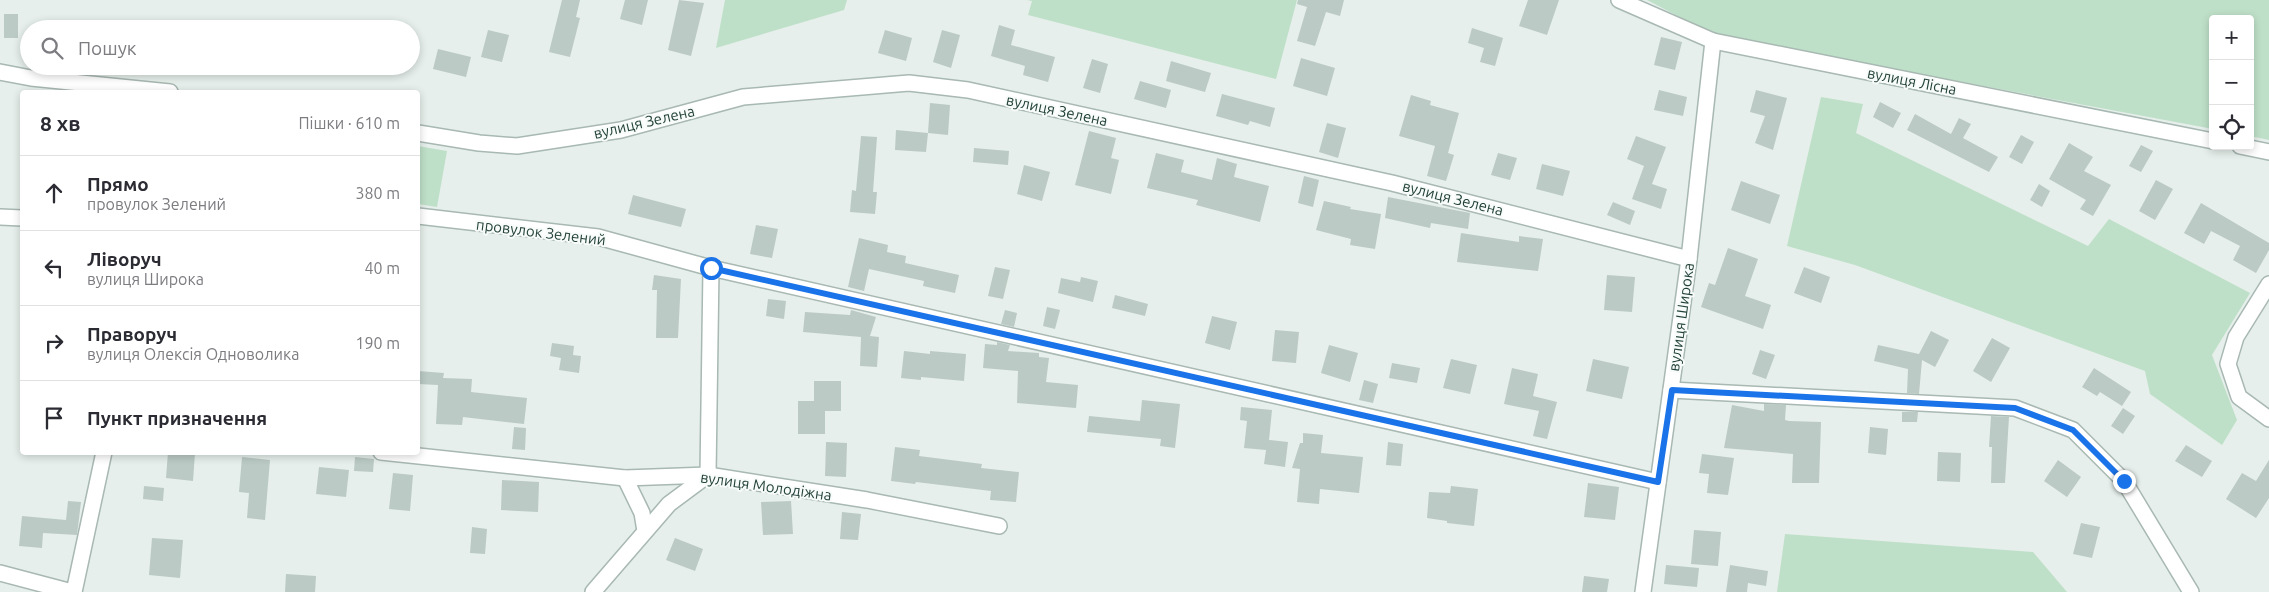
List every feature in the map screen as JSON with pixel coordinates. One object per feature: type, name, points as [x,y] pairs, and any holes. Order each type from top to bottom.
[{"type":"street","name":"вулиця Лісна","points":[[1619,0],[1712,41],[2209,140]]},
{"type":"street","name":"вулиця Широка","points":[[1643,592],[1689,259],[1712,41]]},
{"type":"street","points":[[0,72],[31,78],[150,90]]},
{"type":"street","name":"вулиця Зелена","points":[[420,132],[479,143],[517,146],[621,130],[743,97],[909,83],[968,90],[1392,183],[1689,259]]},
{"type":"street","points":[[2254,149],[2269,152]]},
{"type":"street","name":"провулок Зелений","points":[[420,216],[598,237],[711,268],[1658,482]]},
{"type":"street","points":[[0,217],[20,218]]},
{"type":"street","points":[[593,592],[668,504],[708,475],[711,268]]},
{"type":"street","points":[[2269,284],[2236,337],[2228,364],[2239,397],[2269,419]]},
{"type":"street","points":[[1672,390],[2015,408],[2073,430],[2124,481],[2191,592]]},
{"type":"street","points":[[0,573],[73,592],[103,455]]},
{"type":"street","name":"вулиця Молодіжна","points":[[409,455],[625,478],[708,475],[867,500],[999,526]]},
{"type":"street","points":[[625,478],[639,507],[645,531]]},
{"type":"green space","points":[[725,0],[847,0],[844,10],[716,48]]},
{"type":"green space","points":[[1027,0],[1297,0],[1276,79],[1028,15],[1032,1]]},
{"type":"green space","points":[[1647,0],[2269,0],[2269,140],[2254,137],[2254,15],[2209,15],[2209,128],[1716,36]]},
{"type":"green space","points":[[1821,97],[1863,104],[1856,133],[2088,246],[2109,219],[2250,293],[2212,355],[2237,420],[2222,445],[2150,394],[2145,371],[1855,265],[1787,246]]},
{"type":"green space","points":[[420,146],[447,151],[437,207],[420,204]]},
{"type":"green space","points":[[1785,534],[2033,552],[2067,592],[1777,592]]},
{"type":"building","points":[[562,0],[580,0],[576,17],[580,18],[570,57],[549,52]]},
{"type":"building","points":[[625,0],[648,0],[642,25],[620,19]]},
{"type":"building","points":[[679,0],[704,3],[691,56],[668,50]]},
{"type":"building","points":[[1298,0],[1344,0],[1340,16],[1326,12],[1315,46],[1297,41],[1307,7],[1297,4]]},
{"type":"building","points":[[1528,0],[1559,0],[1547,35],[1519,26]]},
{"type":"building","points":[[4,14],[18,14],[18,38],[4,38]]},
{"type":"building","points":[[999,25],[1015,30],[1011,45],[1055,57],[1048,82],[1023,75],[1025,66],[991,56]]},
{"type":"building","points":[[1472,28],[1503,38],[1495,66],[1480,62],[1484,48],[1468,43]]},
{"type":"building","points":[[488,30],[509,35],[502,62],[481,57]]},
{"type":"building","points":[[885,30],[912,38],[906,61],[878,53]]},
{"type":"building","points":[[942,30],[960,35],[951,68],[933,62]]},
{"type":"building","points":[[1661,37],[1682,42],[1675,70],[1654,65]]},
{"type":"building","points":[[438,49],[471,57],[466,77],[433,69]]},
{"type":"building","points":[[1301,58],[1335,68],[1327,96],[1293,86]]},
{"type":"building","points":[[1092,59],[1108,64],[1100,93],[1083,88]]},
{"type":"building","points":[[1171,61],[1211,73],[1205,92],[1166,81]]},
{"type":"building","points":[[1140,81],[1171,90],[1166,108],[1134,99]]},
{"type":"building","points":[[1659,90],[1687,97],[1683,116],[1654,110]]},
{"type":"building","points":[[1756,90],[1787,98],[1773,150],[1755,143],[1765,116],[1750,112]]},
{"type":"building","points":[[1222,94],[1275,108],[1270,127],[1250,121],[1248,125],[1216,116]]},
{"type":"building","points":[[1411,95],[1431,101],[1430,105],[1459,113],[1448,153],[1454,155],[1446,181],[1427,176],[1435,146],[1399,136]]},
{"type":"building","points":[[1880,102],[1901,113],[1893,128],[1873,117]]},
{"type":"building","points":[[930,103],[950,105],[948,135],[928,133]]},
{"type":"building","points":[[1915,114],[1951,134],[1959,118],[1971,124],[1963,138],[1998,157],[1989,172],[1907,130]]},
{"type":"building","points":[[1327,123],[1346,128],[1338,158],[1319,152]]},
{"type":"building","points":[[896,130],[928,133],[926,152],[895,150]]},
{"type":"building","points":[[1089,131],[1116,138],[1111,158],[1119,160],[1111,194],[1075,185]]},
{"type":"building","points":[[2021,135],[2034,142],[2022,164],[2009,157]]},
{"type":"building","points":[[861,136],[877,137],[873,192],[877,192],[875,214],[850,212],[852,190],[856,191]]},
{"type":"building","points":[[1636,136],[1666,147],[1652,184],[1667,189],[1661,209],[1632,199],[1644,166],[1627,159]]},
{"type":"building","points":[[2069,143],[2093,157],[2084,171],[2111,185],[2093,216],[2080,209],[2086,200],[2049,179]]},
{"type":"building","points":[[2141,145],[2153,151],[2141,172],[2129,166]]},
{"type":"building","points":[[974,148],[1009,151],[1008,165],[973,162]]},
{"type":"building","points":[[1156,153],[1184,160],[1181,172],[1212,180],[1217,158],[1237,164],[1234,177],[1269,186],[1260,222],[1196,205],[1198,200],[1147,188]]},
{"type":"building","points":[[1498,153],[1517,158],[1510,180],[1491,175]]},
{"type":"building","points":[[1542,164],[1570,171],[1563,196],[1536,189]]},
{"type":"building","points":[[1024,165],[1050,172],[1042,201],[1017,194]]},
{"type":"building","points":[[1304,176],[1319,180],[1313,207],[1298,203]]},
{"type":"building","points":[[2156,180],[2173,189],[2155,220],[2139,211]]},
{"type":"building","points":[[1741,181],[1780,195],[1770,224],[1731,210]]},
{"type":"building","points":[[2039,184],[2050,191],[2042,207],[2030,200]]},
{"type":"building","points":[[633,195],[686,209],[681,227],[628,214]]},
{"type":"building","points":[[1388,197],[1470,213],[1468,229],[1431,223],[1430,228],[1385,218]]},
{"type":"building","points":[[1324,201],[1351,207],[1350,209],[1381,214],[1375,249],[1350,245],[1351,239],[1316,230]]},
{"type":"building","points":[[1613,202],[1635,211],[1630,225],[1607,215]]},
{"type":"building","points":[[2201,203],[2269,243],[2269,250],[2256,273],[2233,260],[2240,246],[2211,231],[2204,244],[2184,233]]},
{"type":"building","points":[[756,225],[778,229],[772,258],[750,254]]},
{"type":"building","points":[[1461,233],[1519,242],[1519,236],[1543,239],[1538,271],[1457,262]]},
{"type":"building","points":[[859,238],[888,245],[887,252],[906,256],[905,263],[959,275],[955,293],[923,286],[924,281],[869,269],[864,291],[848,287]]},
{"type":"building","points":[[1728,248],[1758,259],[1745,296],[1771,305],[1763,329],[1701,307],[1709,283],[1715,285]]},
{"type":"building","points":[[995,267],[1010,270],[1003,299],[988,296]]},
{"type":"building","points":[[1804,267],[1830,277],[1821,303],[1794,293]]},
{"type":"building","points":[[654,275],[681,279],[678,338],[656,338],[657,290],[652,290]]},
{"type":"building","points":[[1607,275],[1635,277],[1632,312],[1604,310]]},
{"type":"building","points":[[1081,277],[1098,281],[1093,302],[1058,293],[1061,278],[1080,282]]},
{"type":"building","points":[[1115,295],[1148,304],[1145,316],[1112,308]]},
{"type":"building","points":[[768,299],[786,301],[784,319],[766,316]]},
{"type":"building","points":[[1047,307],[1060,310],[1055,329],[1043,326]]},
{"type":"building","points":[[851,310],[876,317],[870,336],[879,337],[877,367],[860,366],[861,337],[803,332],[805,312],[850,315]]},
{"type":"building","points":[[1005,310],[1017,313],[1014,327],[1001,324]]},
{"type":"building","points":[[1212,316],[1237,322],[1230,350],[1205,343]]},
{"type":"building","points":[[1275,330],[1299,332],[1296,363],[1272,361]]},
{"type":"building","points":[[1931,331],[1949,340],[1935,367],[1922,360],[1919,394],[1907,393],[1908,369],[1874,361],[1878,345],[1919,354]]},
{"type":"building","points":[[1992,338],[2010,348],[1991,382],[1973,371]]},
{"type":"building","points":[[997,342],[1010,345],[1008,351],[1039,353],[1039,357],[1049,358],[1046,382],[1078,385],[1076,408],[1017,403],[1018,371],[983,368],[985,344],[997,345]]},
{"type":"building","points":[[552,343],[574,346],[573,355],[581,356],[579,373],[559,370],[561,358],[550,356]]},
{"type":"building","points":[[1329,345],[1358,353],[1350,382],[1321,373]]},
{"type":"building","points":[[1760,350],[1775,355],[1766,379],[1752,374]]},
{"type":"building","points":[[904,351],[930,354],[930,351],[966,354],[964,381],[921,377],[921,380],[901,378]]},
{"type":"building","points":[[1451,359],[1477,365],[1470,394],[1443,388]]},
{"type":"building","points":[[1593,359],[1629,367],[1622,399],[1586,391]]},
{"type":"building","points":[[1392,363],[1420,368],[1417,383],[1389,378]]},
{"type":"building","points":[[1512,368],[1538,374],[1533,396],[1557,402],[1547,439],[1533,436],[1539,411],[1504,404]]},
{"type":"building","points":[[2094,368],[2131,392],[2122,406],[2100,392],[2097,396],[2082,387]]},
{"type":"building","points":[[420,371],[444,373],[443,378],[472,379],[471,392],[527,398],[524,424],[463,417],[462,425],[436,424],[438,385],[420,384]]},
{"type":"building","points":[[1364,380],[1378,384],[1373,403],[1359,400]]},
{"type":"building","points":[[814,381],[841,381],[841,411],[825,411],[825,434],[798,434],[798,401],[814,401]]},
{"type":"building","points":[[1142,400],[1180,404],[1175,448],[1160,446],[1161,439],[1087,432],[1089,416],[1140,421]]},
{"type":"building","points":[[1764,404],[1786,405],[1785,420],[1821,422],[1819,483],[1792,483],[1793,454],[1724,448],[1732,405],[1764,411]]},
{"type":"building","points":[[1241,407],[1272,410],[1269,440],[1288,442],[1285,467],[1264,464],[1266,450],[1244,448],[1247,421],[1240,420]]},
{"type":"building","points":[[2123,408],[2135,416],[2123,434],[2111,426]]},
{"type":"building","points":[[1902,412],[1918,412],[1917,422],[1902,422]]},
{"type":"building","points":[[1991,416],[2009,417],[2005,483],[1991,483],[1992,447],[1989,447]]},
{"type":"building","points":[[514,427],[526,428],[525,450],[512,449]]},
{"type":"building","points":[[1870,427],[1888,429],[1886,455],[1868,453]]},
{"type":"building","points":[[1303,433],[1323,435],[1321,453],[1363,457],[1359,493],[1320,489],[1319,504],[1297,502],[1300,469],[1292,468],[1300,443],[1303,443]]},
{"type":"building","points":[[826,442],[847,443],[846,477],[825,476]]},
{"type":"building","points":[[1388,442],[1403,444],[1401,466],[1386,465]]},
{"type":"building","points":[[2186,445],[2212,461],[2202,477],[2175,461]]},
{"type":"building","points":[[895,447],[920,450],[919,456],[982,464],[981,468],[1019,472],[1016,502],[990,500],[991,491],[891,481]]},
{"type":"building","points":[[1938,452],[1961,453],[1960,482],[1937,481]]},
{"type":"building","points":[[1702,454],[1734,458],[1728,495],[1707,493],[1709,474],[1699,473]]},
{"type":"building","points":[[168,455],[195,455],[193,481],[166,478]]},
{"type":"building","points":[[242,457],[270,460],[265,520],[247,518],[249,493],[239,492]]},
{"type":"building","points":[[355,457],[374,459],[373,472],[354,471]]},
{"type":"building","points":[[2058,460],[2081,477],[2067,497],[2044,481]]},
{"type":"building","points":[[2269,460],[2269,498],[2256,518],[2226,499],[2242,473],[2256,481]]},
{"type":"building","points":[[319,467],[349,470],[346,497],[316,494]]},
{"type":"building","points":[[393,473],[413,475],[410,511],[389,509]]},
{"type":"building","points":[[502,480],[539,482],[538,512],[501,510]]},
{"type":"building","points":[[1588,483],[1619,487],[1615,520],[1584,517]]},
{"type":"building","points":[[144,486],[164,488],[163,501],[143,499]]},
{"type":"building","points":[[1451,486],[1478,489],[1474,526],[1447,523],[1447,521],[1427,518],[1429,492],[1450,493]]},
{"type":"building","points":[[68,501],[81,502],[77,535],[43,533],[42,548],[19,546],[22,516],[66,520]]},
{"type":"building","points":[[791,501],[793,534],[763,535],[761,502]]},
{"type":"building","points":[[842,512],[861,514],[858,540],[840,539]]},
{"type":"building","points":[[2081,523],[2100,527],[2092,558],[2073,554]]},
{"type":"building","points":[[472,527],[487,529],[485,554],[470,553]]},
{"type":"building","points":[[1694,530],[1721,532],[1718,566],[1691,564]]},
{"type":"building","points":[[152,538],[183,540],[180,578],[149,575]]},
{"type":"building","points":[[675,538],[703,549],[695,571],[666,560]]},
{"type":"building","points":[[1666,565],[1699,568],[1697,587],[1664,584]]},
{"type":"building","points":[[1730,565],[1768,571],[1766,586],[1748,583],[1747,592],[1726,592]]},
{"type":"building","points":[[286,574],[316,576],[315,592],[285,592]]},
{"type":"building","points":[[1584,576],[1609,579],[1607,592],[1582,592]]},
{"type":"route","points":[[711,268],[1658,482],[1672,390],[2015,408],[2073,430],[2124,481]]}]
